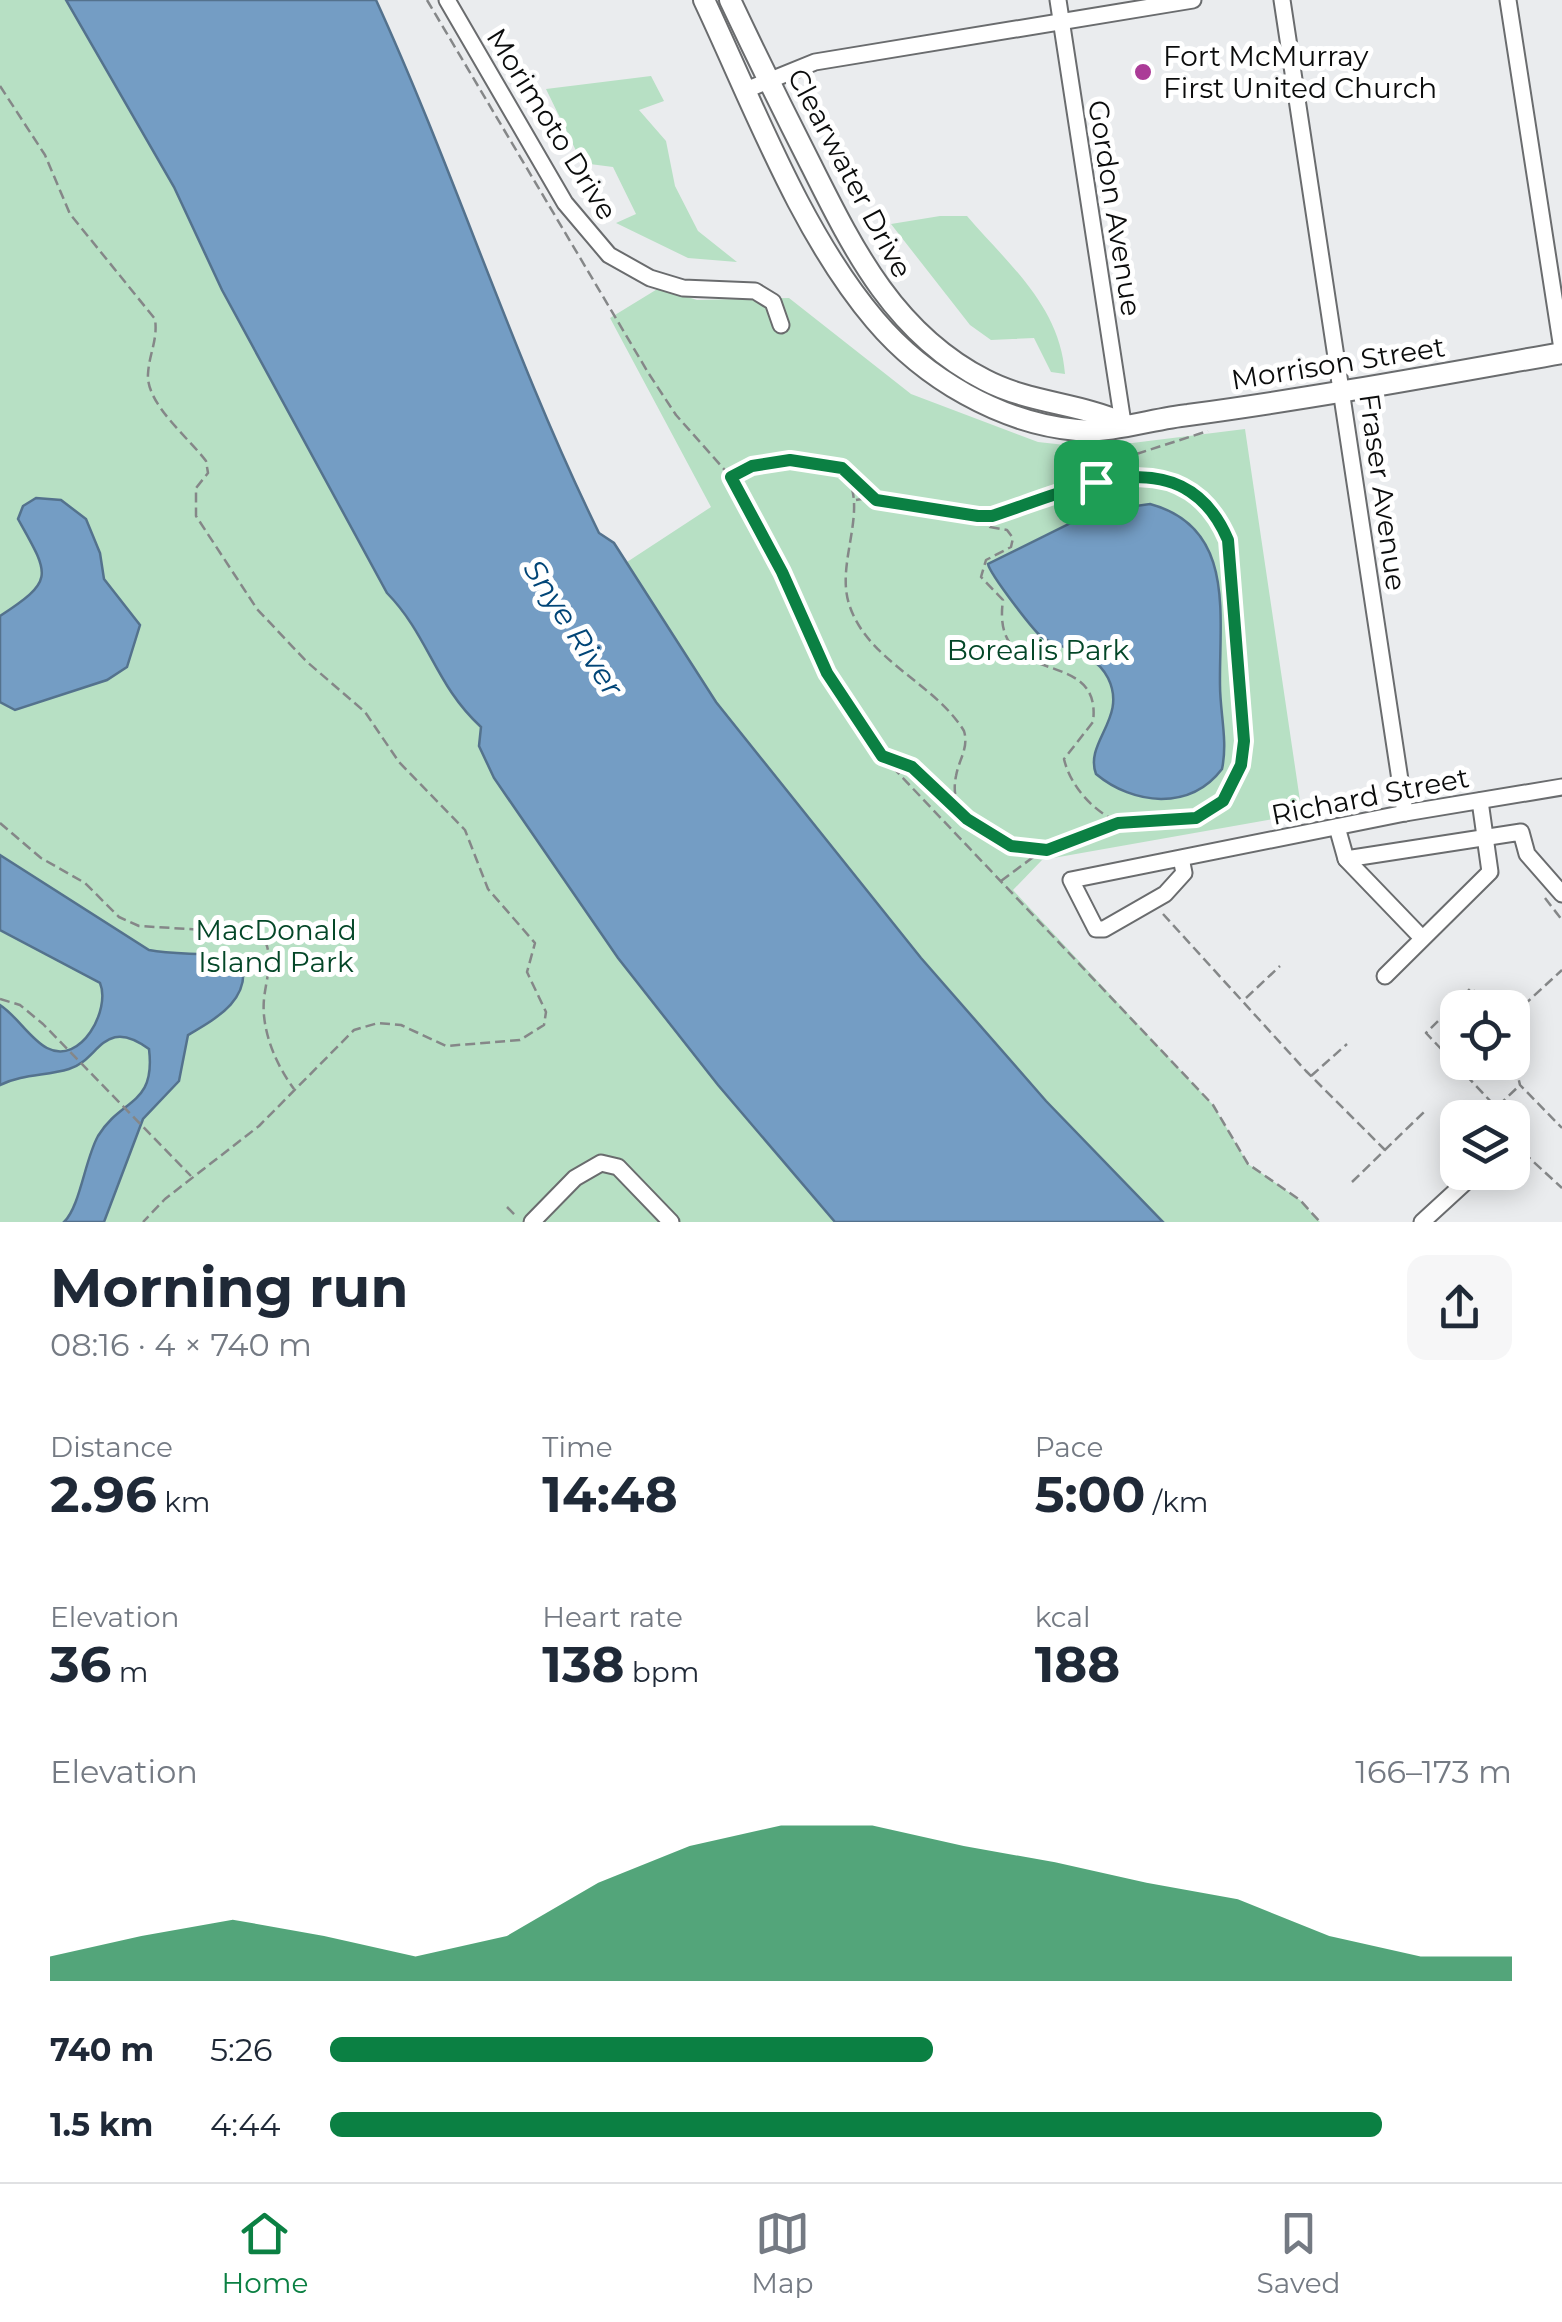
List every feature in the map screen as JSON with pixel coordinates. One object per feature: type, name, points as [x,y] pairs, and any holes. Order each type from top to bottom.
[{"type":"main road","name":"Clearwater Drive","points":[[704,0],[746,90],[844,277],[899,345],[944,381],[1005,412],[1075,430],[1100,431],[1123,423]]},
{"type":"main road","name":"Clearwater Drive","points":[[730,0],[856,255],[911,327],[943,356],[1000,388],[1036,402],[1099,412],[1123,423]]},
{"type":"main road","name":"Morrison Street","points":[[1123,423],[1344,392],[1562,351]]},
{"type":"street","name":"Morimoto Drive","points":[[447,0],[565,203],[609,255],[640,274],[683,288],[755,290],[773,302],[781,325]]},
{"type":"street","name":"Gordon Avenue","points":[[1058,0],[1123,423]]},
{"type":"street","points":[[746,90],[815,62],[1193,0]]},
{"type":"street","name":"Fraser Avenue","points":[[1282,0],[1344,392],[1404,813]]},
{"type":"street","points":[[1508,0],[1562,351]]},
{"type":"street","name":"Richard Street","points":[[1182,858],[1184,872],[1165,894],[1104,929],[1096,928],[1071,880],[1404,813],[1562,788]]},
{"type":"street","points":[[1384,976],[1490,872],[1480,801]]},
{"type":"street","points":[[1337,827],[1346,859],[1422,938]]},
{"type":"street","points":[[1346,859],[1521,832],[1527,854],[1562,894]]},
{"type":"street","points":[[532,1222],[575,1178],[601,1164],[618,1167],[671,1222]]},
{"type":"street","points":[[1422,1222],[1457,1190]]},
{"type":"path","points":[[428,0],[649,374],[676,414],[731,477],[782,572],[827,673],[882,756],[1213,1106],[1248,1164],[1300,1200],[1320,1222]]},
{"type":"path","points":[[0,86],[45,155],[70,214],[154,319],[158,338],[147,378],[153,397],[206,460],[208,473],[196,488],[196,516],[258,609],[306,662],[365,712],[399,762],[465,830],[488,890],[535,943],[527,972],[546,1012],[544,1024],[520,1040],[446,1046],[401,1025],[378,1023],[354,1030],[258,1126],[192,1177],[143,1222]]},
{"type":"path","points":[[1070,489],[1100,466],[1208,430]]},
{"type":"path","points":[[731,477],[768,461],[790,460],[842,468],[873,497]]},
{"type":"path","points":[[842,468],[854,500],[845,564],[850,607],[890,660],[964,730],[966,741],[955,793],[965,816]]},
{"type":"path","points":[[854,500],[873,497],[986,516],[1070,489],[1138,475],[1173,482],[1213,512],[1228,540],[1245,707],[1241,765],[1223,801],[1211,812],[1170,822],[1118,823],[1047,850],[1000,882]]},
{"type":"path","points":[[986,516],[990,527],[1006,530],[1013,538],[1011,546],[986,560],[981,576],[1003,600],[1003,634],[1025,660],[1068,672],[1086,689],[1093,722],[1066,752],[1066,768],[1082,795],[1118,823]]},
{"type":"path","points":[[882,756],[912,767],[1000,843],[1047,850]]},
{"type":"path","points":[[0,823],[41,858],[86,884],[118,917],[139,926],[205,930],[266,944],[270,955],[264,1004],[270,1040],[278,1068],[294,1090]]},
{"type":"path","points":[[1540,892],[1562,920]]},
{"type":"path","points":[[1163,914],[1245,999],[1311,1076],[1385,1150]]},
{"type":"path","points":[[1245,999],[1280,966]]},
{"type":"path","points":[[1530,999],[1562,970]]},
{"type":"path","points":[[0,998],[20,1005],[192,1177]]},
{"type":"path","points":[[1440,1019],[1426,1033],[1440,1048]]},
{"type":"path","points":[[1311,1076],[1347,1044]]},
{"type":"path","points":[[1470,1080],[1489,1100]]},
{"type":"path","points":[[1519,1080],[1520,1086],[1562,1128]]},
{"type":"path","points":[[1504,1100],[1520,1086]]},
{"type":"path","points":[[1352,1182],[1425,1111]]},
{"type":"path","points":[[1530,1159],[1562,1188]]},
{"type":"path","points":[[507,1207],[521,1222]]},
{"type":"green space","name":"MacDonald Island Park","points":[[0,0],[66,0],[174,187],[222,290],[387,593],[413,626],[454,695],[481,727],[479,746],[494,778],[618,958],[718,1085],[835,1222],[0,1222]]},
{"type":"green space","points":[[651,76],[664,101],[639,110],[666,141],[675,186],[698,231],[737,262],[688,258],[616,223],[636,214],[613,167],[582,163],[546,89]]},
{"type":"green space","points":[[967,216],[1030,288],[1053,328],[1065,374],[1051,372],[1034,338],[991,340],[970,325],[891,224]]},
{"type":"green space","name":"Borealis Park","points":[[659,288],[697,300],[789,298],[911,394],[1038,442],[1092,448],[1245,429],[1302,814],[1042,860],[1013,890],[1213,1105],[1248,1164],[1300,1200],[1320,1222],[1163,1222],[1046,1101],[921,958],[716,702],[627,562],[711,507],[610,318]]},
{"type":"water","name":"Snye River","points":[[66,0],[376,0],[568,468],[599,533],[614,543],[716,702],[921,958],[1046,1101],[1163,1222],[835,1222],[718,1085],[618,958],[494,778],[479,746],[481,727],[453,694],[413,626],[387,593],[222,290],[174,187]]},
{"type":"water","points":[[36,498],[61,500],[86,519],[100,553],[104,579],[140,625],[127,667],[107,680],[15,710],[0,702],[0,616],[31,594],[42,575],[36,553],[18,519],[23,506]]},
{"type":"water","points":[[1150,504],[1178,516],[1197,532],[1210,553],[1220,603],[1222,769],[1194,792],[1161,799],[1127,792],[1096,774],[1096,751],[1113,705],[1108,678],[1095,662],[1038,634],[988,564],[1093,512]]},
{"type":"water","points":[[0,855],[149,950],[241,960],[242,985],[237,996],[221,1014],[188,1035],[179,1081],[143,1119],[104,1222],[64,1222],[74,1205],[98,1136],[142,1092],[150,1068],[149,1049],[134,1040],[111,1038],[69,1069],[0,1085],[0,1005],[41,1044],[59,1051],[71,1049],[90,1032],[97,1020],[102,994],[100,983],[0,930]]},
{"type":"place","name":"Fort McMurray First United Church","points":[[1143,72]]},
{"type":"route","points":[[768,461],[818,462],[854,475],[876,500],[978,516],[992,516],[1096,482],[1138,475],[1173,482],[1221,522],[1232,566],[1237,654],[1245,707],[1241,765],[1223,801],[1196,818],[1118,823],[1047,850],[1011,846],[1000,843],[967,819],[912,767],[882,756],[817,655],[782,572],[731,477],[768,461]]}]
